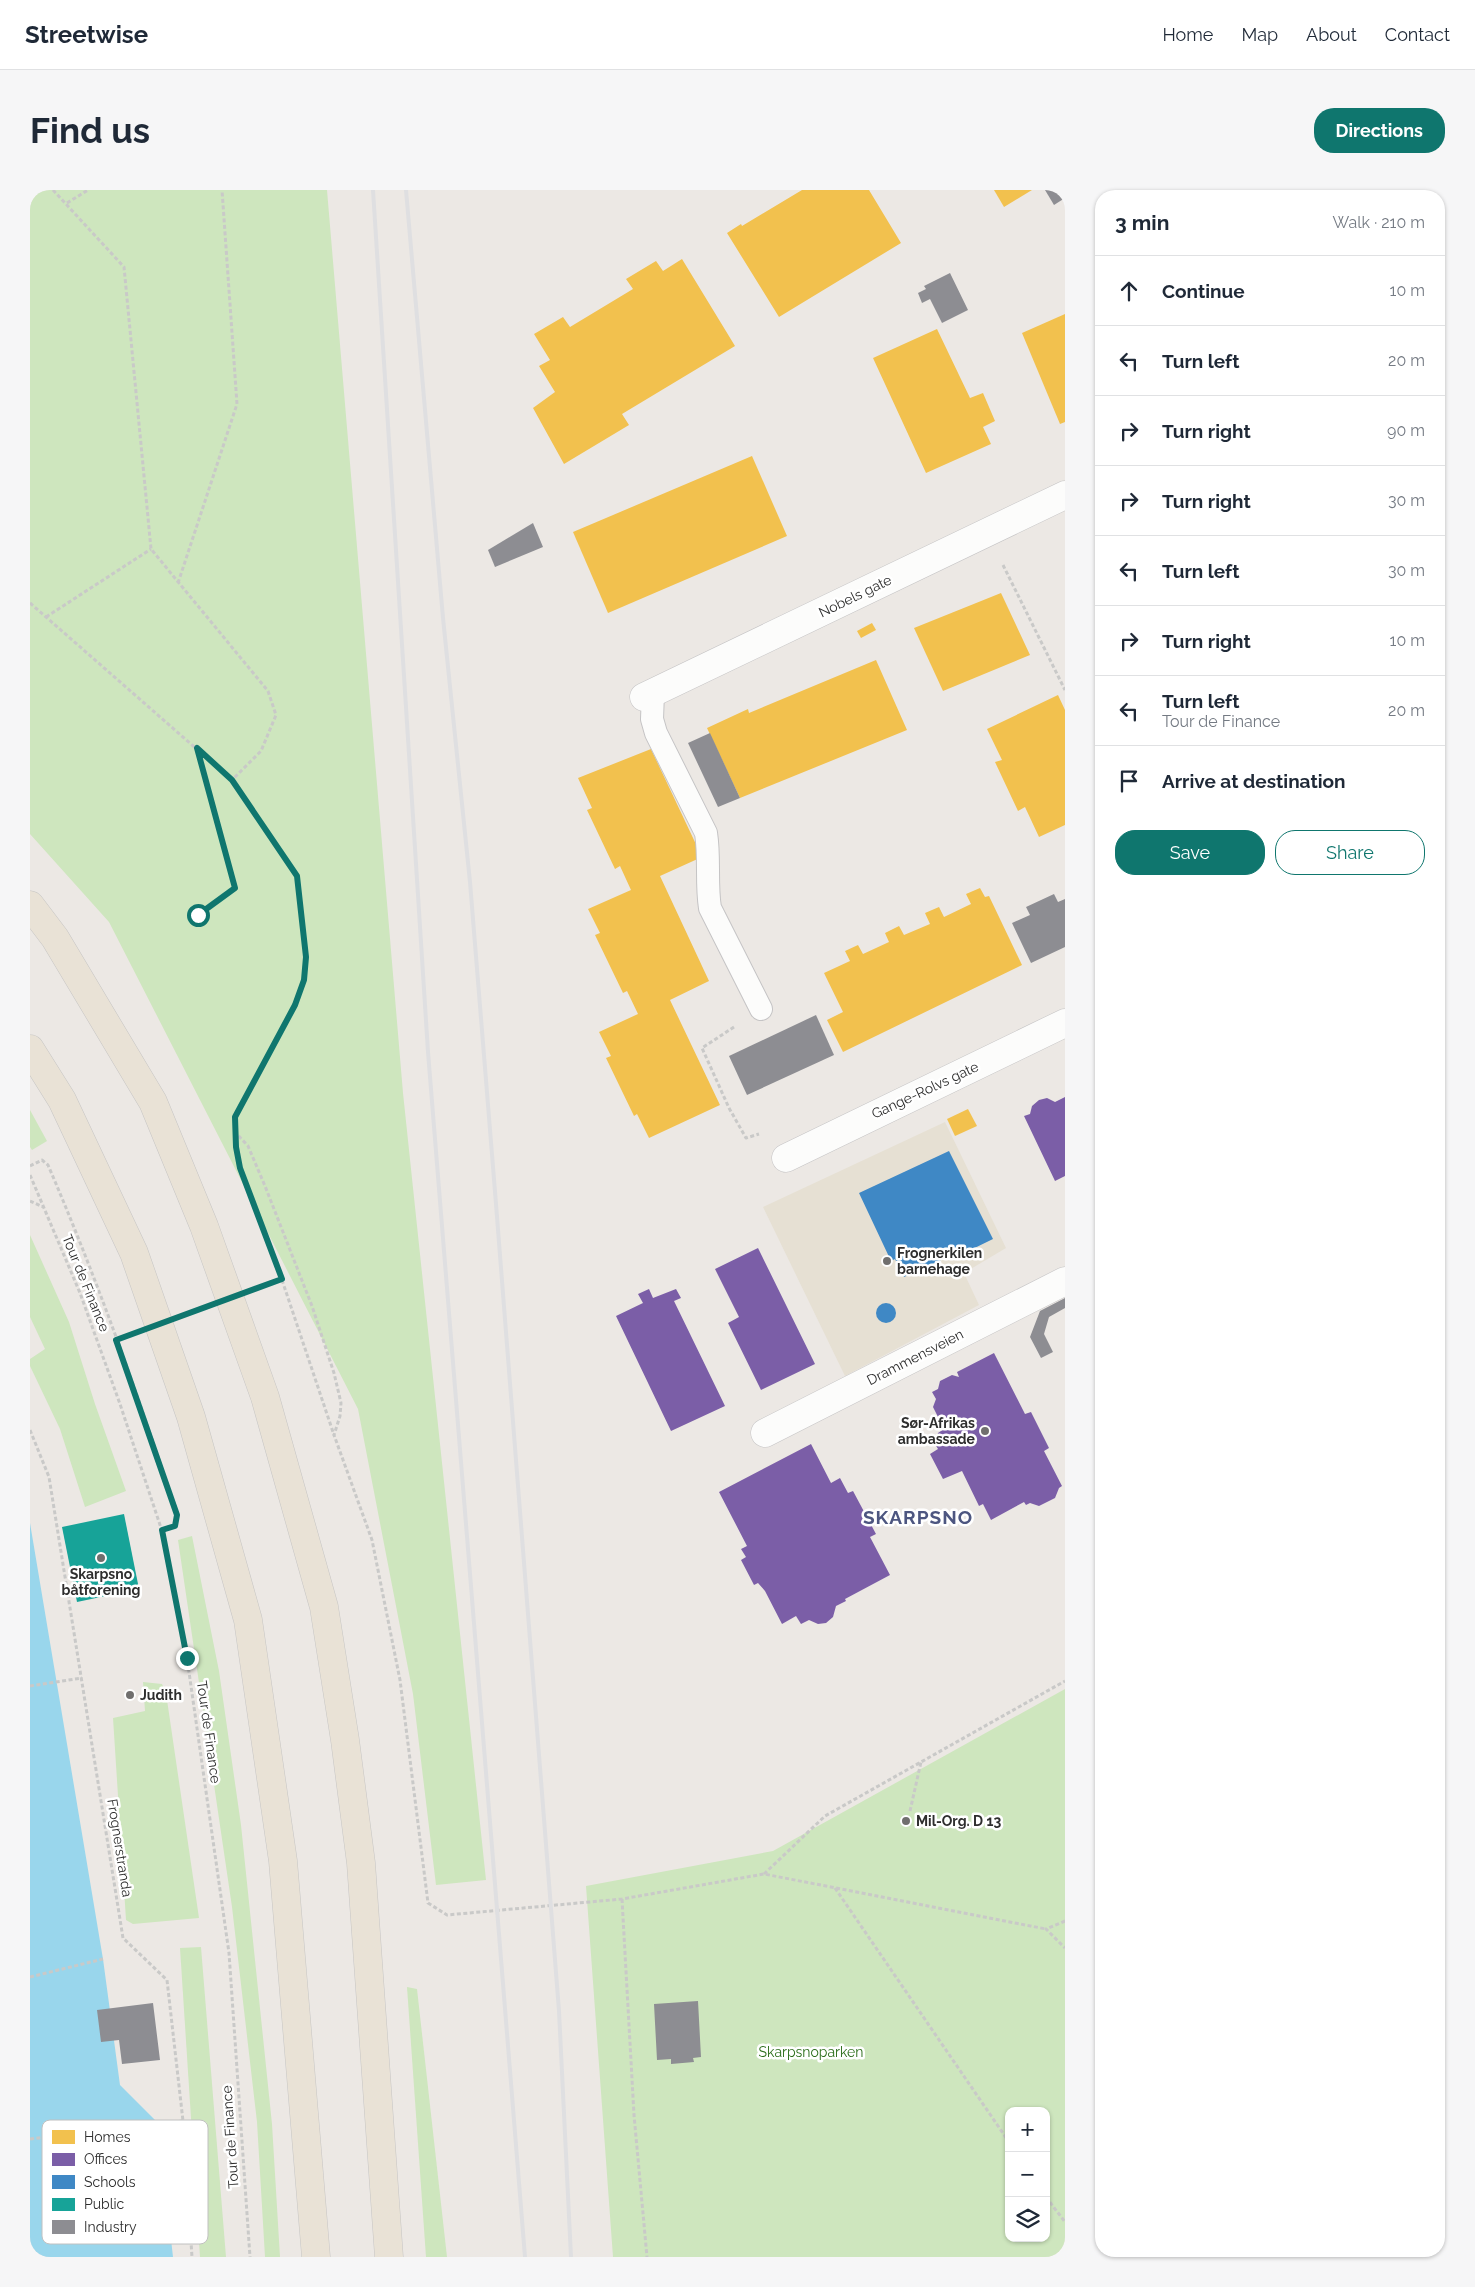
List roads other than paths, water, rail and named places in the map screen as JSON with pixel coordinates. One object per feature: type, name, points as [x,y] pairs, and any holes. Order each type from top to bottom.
[{"type":"highway","points":[[30,905],[55,938],[153,1102],[201,1217],[265,1397],[324,1607],[345,1740],[361,1863],[389,2257]]},
{"type":"highway","points":[[30,1049],[62,1100],[134,1252],[191,1417],[248,1620],[283,1861],[316,2257]]},
{"type":"street","name":"Nobels gate","points":[[649,695],[1065,496]]},
{"type":"street","name":"Gange-Rolvs gate","points":[[786,1158],[1065,1023]]},
{"type":"street","name":"Drammensveien","points":[[766,1433],[1065,1281]]},
{"type":"lane","points":[[649,695],[656,733],[706,834],[709,849],[707,892],[710,908],[761,1008]]},
{"type":"water","points":[[30,1523],[103,1959],[120,2085],[155,2120],[42,2120],[42,2244],[172,2244],[173,2257],[30,2257]]},
{"type":"railway","points":[[373,190],[428,1052],[525,2257]]},
{"type":"railway","points":[[406,190],[443,618],[470,882],[496,1204],[559,2011],[571,2257]]},
{"type":"place","name":"Frognerkilen barnehage","points":[[887,1261]]},
{"type":"place","name":"Sør-Afrikas ambassade","points":[[985,1431]]},
{"type":"place","name":"Skarpsno båtforening","points":[[101,1558]]},
{"type":"place","name":"Judith","points":[[130,1695]]},
{"type":"place","name":"Mil-Org. D 13","points":[[906,1821]]},
{"type":"district","name":"SKARPSNO","points":[[918,1517]]},
{"type":"park label","name":"Skarpsnoparken","points":[[811,2052]]}]
